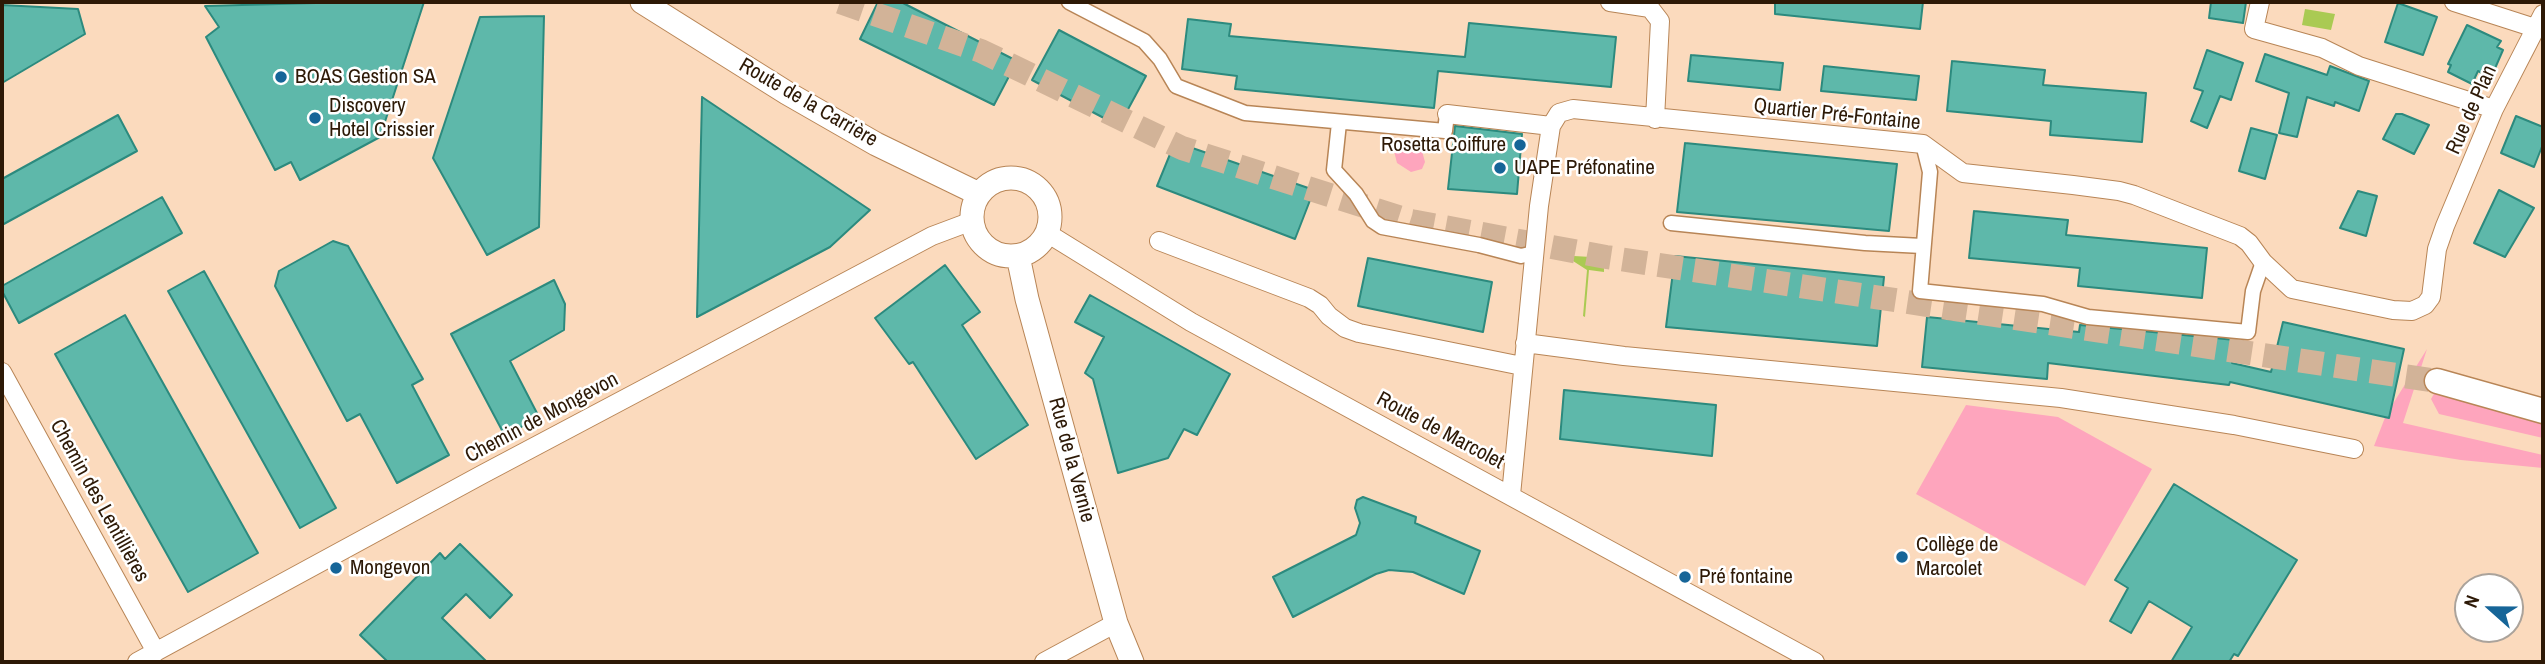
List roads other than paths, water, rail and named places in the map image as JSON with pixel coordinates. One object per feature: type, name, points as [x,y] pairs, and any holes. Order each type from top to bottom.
[{"type":"main road","points":[[2437,381],[2543,411]]},
{"type":"street","name":"Route de la Carrière","points":[[642,2],[787,93],[865,138],[979,194]]},
{"type":"street","points":[[1069,2],[1144,41],[1160,59],[1176,86],[1245,113],[1445,131],[1447,114],[1550,126],[1522,366],[1511,495]]},
{"type":"street","points":[[1610,2],[1652,5],[1660,21],[1655,119]]},
{"type":"street","points":[[2260,2],[2255,29],[2322,48],[2359,66],[2494,109]]},
{"type":"street","points":[[2454,2],[2539,21]]},
{"type":"street","name":"Rue de Plan","points":[[2435,258],[2442,225],[2494,109],[2539,21]]},
{"type":"street","name":"Quartier Pré-Fontaine","points":[[1550,126],[1559,113],[1573,109],[1923,144],[1963,173],[2084,186],[2134,195],[2240,236],[2292,289],[2393,310],[2412,311],[2425,305],[2431,297],[2435,258]]},
{"type":"street","points":[[1339,123],[1334,170],[1356,194],[1373,221],[1382,227],[1479,245],[1521,256],[1534,253]]},
{"type":"street","points":[[1923,144],[1930,172],[1920,291],[2043,304],[2088,317],[2248,332],[2253,291],[2263,262]]},
{"type":"street","points":[[1000,180],[1025,180],[1044,196],[1049,208],[1047,233],[1030,251],[1018,256],[993,252],[975,233],[972,220],[979,194],[988,185],[1000,180]]},
{"type":"street","name":"Chemin de Mongevon","points":[[137,662],[483,474],[932,236],[972,220]]},
{"type":"street","points":[[1671,223],[1865,243],[1922,246]]},
{"type":"street","name":"Route de Marcolet","points":[[1047,233],[1191,322],[1815,662]]},
{"type":"street","points":[[1159,241],[1309,298],[1345,328],[1359,333],[1522,366]]},
{"type":"street","name":"Rue de la Vernie","points":[[1018,256],[1027,299],[1116,623],[1132,662]]},
{"type":"street","points":[[1525,343],[1624,356],[2061,398],[2234,425],[2354,449]]},
{"type":"street","name":"Chemin des Lentillières","points":[[2,372],[156,652]]},
{"type":"street","points":[[1044,662],[1116,623]]},
{"type":"tunnel","points":[[840,2],[981,51],[1182,148],[1411,221],[1606,257],[2437,381]]},
{"type":"place","name":"BOAS Gestion SA","points":[[281,77]]},
{"type":"place","name":"Discovery Hotel Crissier","points":[[315,118]]},
{"type":"place","name":"Rosetta Coiffure","points":[[1520,145]]},
{"type":"place","name":"UAPE Préfonatine","points":[[1500,168]]},
{"type":"place","name":"Collège de Marcolet","points":[[1902,557]]},
{"type":"place","name":"Mongevon","points":[[336,568]]},
{"type":"place","name":"Pré fontaine","points":[[1685,577]]}]
